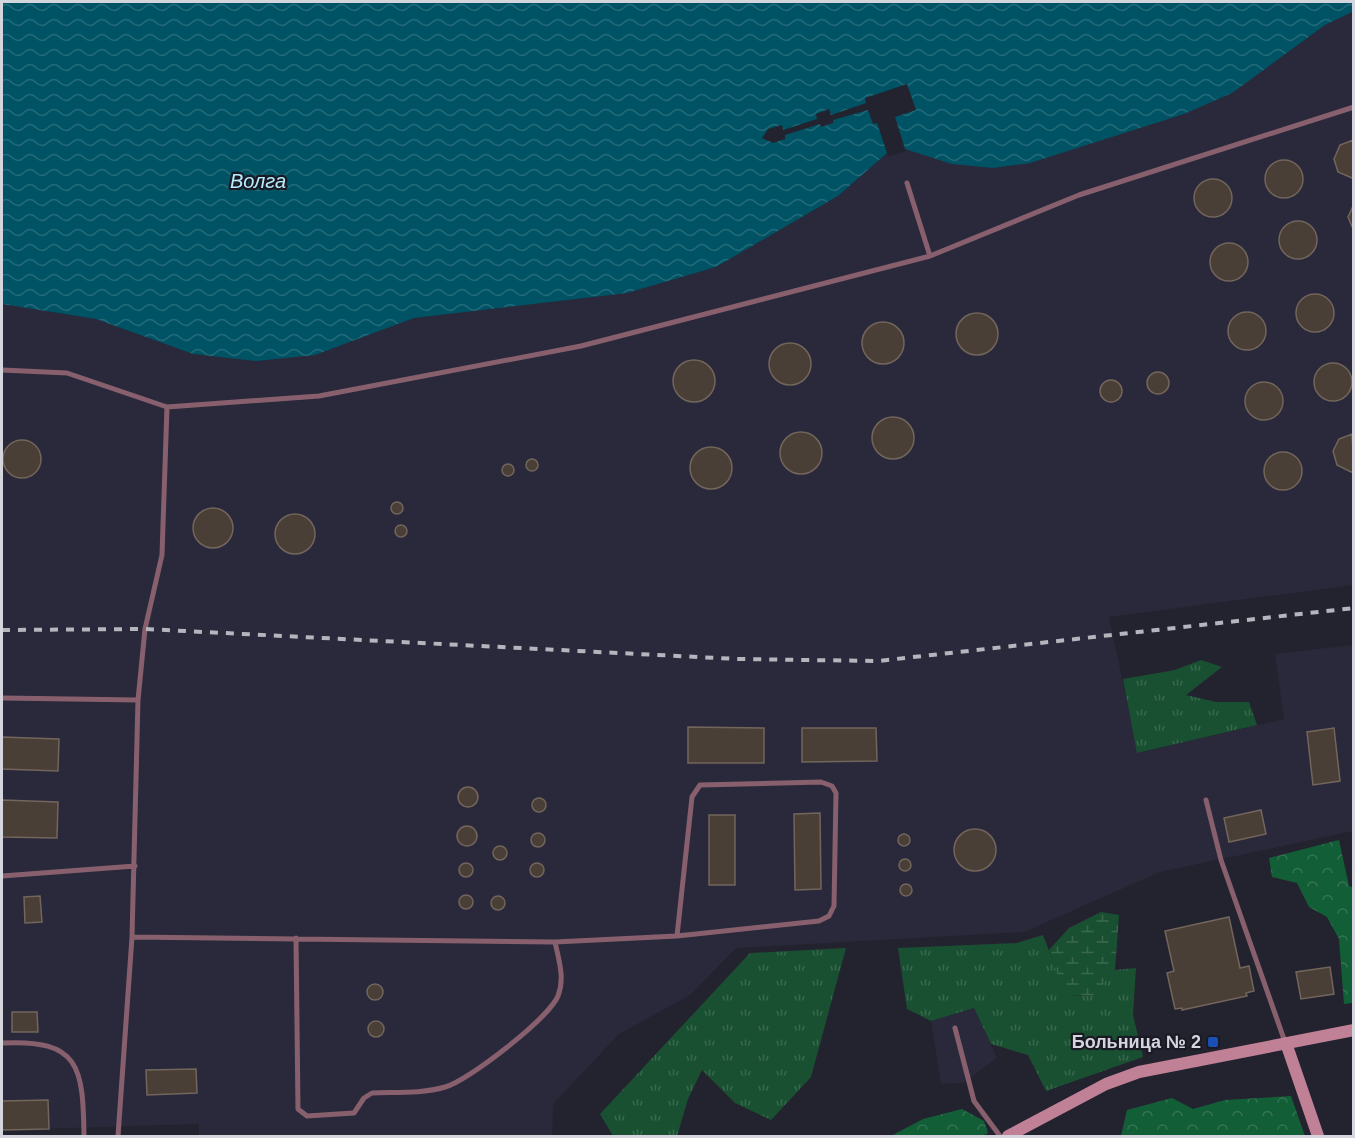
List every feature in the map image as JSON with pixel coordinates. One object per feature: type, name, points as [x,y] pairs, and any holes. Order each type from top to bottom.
[{"type":"street","points":[[1008,1137],[1107,1084],[1139,1072],[1353,1030]]},
{"type":"street","points":[[1286,1043],[1318,1137]]},
{"type":"lane","points":[[2,370],[67,373],[167,407],[319,396],[581,346],[930,256],[1079,195],[1353,107]]},
{"type":"lane","points":[[908,183],[930,256]]},
{"type":"lane","points":[[118,1137],[132,937],[138,700],[145,629],[162,555],[167,407]]},
{"type":"lane","points":[[2,698],[138,700]]},
{"type":"lane","points":[[132,937],[555,942],[677,936],[819,921],[829,916],[834,906],[836,793],[832,786],[821,782],[700,785],[695,789],[692,796],[677,936]]},
{"type":"lane","points":[[1206,800],[1221,860],[1286,1043]]},
{"type":"lane","points":[[2,876],[135,866]]},
{"type":"lane","points":[[296,938],[298,1109],[307,1116],[354,1113],[364,1098],[372,1094],[432,1089],[457,1082],[533,1028],[555,1004],[561,984],[561,969],[555,942]]},
{"type":"lane","points":[[955,1028],[974,1101],[1000,1137]]},
{"type":"lane","points":[[2,1043],[39,1043],[62,1052],[70,1059],[80,1079],[84,1137]]},
{"type":"shaded area","points":[[1353,11],[1353,585],[1109,617],[1138,753],[1284,719],[1275,654],[1353,645],[1353,831],[1160,872],[1024,932],[736,948],[690,995],[619,1034],[553,1104],[552,1136],[199,1136],[199,1124],[2,1130],[2,304],[96,319],[193,354],[315,355],[414,318],[627,293],[716,267],[838,196],[887,153],[905,149],[917,151],[1283,56],[1325,25]]},
{"type":"shaded area","points":[[974,1008],[997,1058],[963,1083],[941,1084],[931,1021]]},
{"type":"green space","points":[[1201,660],[1222,667],[1186,695],[1216,702],[1249,702],[1257,725],[1137,753],[1123,679],[1175,670]]},
{"type":"green space","points":[[1339,840],[1349,886],[1354,888],[1353,1003],[1344,1004],[1339,939],[1327,917],[1309,907],[1297,883],[1272,877],[1269,858]]},
{"type":"green space","points":[[1101,912],[1119,915],[1115,970],[1093,996],[1065,995],[1049,950],[1069,928]]},
{"type":"green space","points":[[1043,935],[1066,995],[1092,996],[1115,970],[1136,968],[1133,1015],[1143,1057],[1046,1091],[1028,1055],[991,1044],[974,1008],[931,1021],[907,1009],[898,948],[1017,943]]},
{"type":"green space","points":[[846,948],[811,1077],[771,1120],[735,1103],[702,1070],[688,1099],[677,1136],[613,1136],[600,1114],[750,953]]},
{"type":"green space","points":[[1291,1096],[1305,1136],[1121,1136],[1127,1110],[1172,1098],[1193,1109],[1225,1100]]},
{"type":"green space","points":[[962,1109],[984,1121],[988,1133],[982,1136],[891,1136],[923,1119]]},
{"type":"water","name":"Волга","points":[[2,2],[1353,2],[1354,11],[1325,25],[1232,93],[1184,114],[1030,163],[993,168],[952,164],[905,149],[887,153],[838,196],[716,267],[627,293],[414,318],[315,355],[256,361],[193,354],[96,319],[2,304]]},
{"type":"pier","points":[[907,84],[916,110],[895,117],[906,152],[888,156],[877,123],[873,124],[868,110],[833,120],[833,123],[821,127],[820,124],[785,135],[785,139],[773,143],[762,138],[768,129],[782,125],[783,130],[817,119],[816,114],[829,109],[831,115],[866,103],[865,98]]},
{"type":"building","points":[[1353,140],[1354,178],[1352,178],[1338,172],[1334,159],[1340,145]]},
{"type":"building","points":[[1284,160],[1297,166],[1303,179],[1297,192],[1284,198],[1271,192],[1265,179],[1271,166]]},
{"type":"building","points":[[1213,179],[1226,185],[1232,198],[1226,211],[1213,217],[1200,211],[1194,198],[1200,185]]},
{"type":"building","points":[[1354,204],[1354,231],[1348,217]]},
{"type":"building","points":[[1298,221],[1311,227],[1317,240],[1311,253],[1298,259],[1285,253],[1279,240],[1285,227]]},
{"type":"building","points":[[1229,243],[1242,249],[1248,262],[1242,275],[1229,281],[1216,275],[1210,262],[1216,249]]},
{"type":"building","points":[[1315,294],[1328,300],[1334,313],[1328,326],[1315,332],[1302,326],[1296,313],[1302,300]]},
{"type":"building","points":[[1247,312],[1260,318],[1266,331],[1260,344],[1247,350],[1234,344],[1228,331],[1234,318]]},
{"type":"building","points":[[977,313],[992,319],[998,334],[992,349],[977,355],[962,349],[956,334],[962,319]]},
{"type":"building","points":[[883,322],[898,328],[904,343],[898,358],[883,364],[868,358],[862,343],[868,328]]},
{"type":"building","points":[[790,343],[805,349],[811,364],[805,379],[790,385],[775,379],[769,364],[775,349]]},
{"type":"building","points":[[694,360],[709,366],[715,381],[709,396],[694,402],[679,396],[673,381],[679,366]]},
{"type":"building","points":[[1333,363],[1346,369],[1352,382],[1346,395],[1333,401],[1320,395],[1314,382],[1320,369]]},
{"type":"building","points":[[1158,372],[1166,375],[1169,383],[1166,391],[1158,394],[1150,391],[1147,383],[1150,375]]},
{"type":"building","points":[[1111,380],[1119,383],[1122,391],[1119,399],[1111,402],[1103,399],[1100,391],[1103,383]]},
{"type":"building","points":[[1264,382],[1277,388],[1283,401],[1277,414],[1264,420],[1251,414],[1245,401],[1251,388]]},
{"type":"building","points":[[893,417],[908,423],[914,438],[908,453],[893,459],[878,453],[872,438],[878,423]]},
{"type":"building","points":[[801,432],[816,438],[822,453],[816,468],[801,474],[786,468],[780,453],[786,438]]},
{"type":"building","points":[[1352,434],[1354,472],[1337,465],[1333,451],[1339,439]]},
{"type":"building","points":[[22,440],[36,445],[41,459],[36,473],[22,478],[8,473],[3,459],[8,445]]},
{"type":"building","points":[[711,447],[726,453],[732,468],[726,483],[711,489],[696,483],[690,468],[696,453]]},
{"type":"building","points":[[1283,452],[1296,458],[1302,471],[1296,484],[1283,490],[1270,484],[1264,471],[1270,458]]},
{"type":"building","points":[[534,459],[537,460],[537,470],[530,471],[527,470],[526,463],[527,460]]},
{"type":"building","points":[[510,464],[513,465],[513,475],[506,476],[503,475],[502,468],[503,465]]},
{"type":"building","points":[[397,502],[403,508],[397,514],[391,508]]},
{"type":"building","points":[[213,508],[221,509],[227,514],[232,520],[232,536],[227,542],[221,547],[213,548],[205,547],[199,542],[194,536],[193,528],[194,520],[199,514],[205,509]]},
{"type":"building","points":[[295,514],[303,515],[309,520],[314,526],[314,542],[309,548],[303,553],[295,554],[287,553],[281,548],[276,542],[275,534],[276,526],[281,520],[287,515]]},
{"type":"building","points":[[401,525],[407,531],[401,537],[395,531]]},
{"type":"building","points":[[688,727],[764,728],[764,763],[688,763]]},
{"type":"building","points":[[802,728],[876,728],[877,761],[802,762]]},
{"type":"building","points":[[1334,728],[1340,781],[1313,785],[1307,732]]},
{"type":"building","points":[[2,737],[59,739],[58,771],[2,769]]},
{"type":"building","points":[[468,787],[475,790],[478,797],[475,804],[468,807],[461,804],[458,797],[461,790]]},
{"type":"building","points":[[536,798],[542,798],[546,805],[542,812],[536,812],[532,808],[532,802]]},
{"type":"building","points":[[2,800],[58,802],[57,838],[2,837]]},
{"type":"building","points":[[1261,810],[1266,834],[1229,842],[1224,818]]},
{"type":"building","points":[[820,813],[821,889],[795,890],[794,814]]},
{"type":"building","points":[[709,815],[735,815],[735,885],[709,885]]},
{"type":"building","points":[[467,826],[474,829],[477,836],[474,843],[467,846],[460,843],[457,836],[460,829]]},
{"type":"building","points":[[975,829],[990,835],[996,850],[990,865],[975,871],[960,865],[954,850],[960,835]]},
{"type":"building","points":[[535,833],[541,833],[545,840],[541,847],[535,847],[531,843],[531,837]]},
{"type":"building","points":[[906,834],[910,840],[906,846],[902,846],[898,838]]},
{"type":"building","points":[[497,846],[503,846],[507,853],[503,860],[497,860],[493,856],[493,850]]},
{"type":"building","points":[[907,859],[911,865],[907,871],[903,871],[899,863]]},
{"type":"building","points":[[463,863],[469,863],[473,870],[469,877],[463,877],[459,873],[459,867]]},
{"type":"building","points":[[534,863],[540,863],[544,870],[540,877],[534,877],[530,873],[530,867]]},
{"type":"building","points":[[908,884],[912,890],[908,896],[904,896],[900,888]]},
{"type":"building","points":[[463,895],[469,895],[473,902],[469,909],[463,909],[459,905],[459,899]]},
{"type":"building","points":[[40,896],[42,922],[25,923],[24,897]]},
{"type":"building","points":[[495,896],[501,896],[505,903],[501,910],[495,910],[491,906],[491,900]]},
{"type":"building","points":[[1229,917],[1240,968],[1249,966],[1254,991],[1246,993],[1247,996],[1182,1010],[1182,1008],[1175,1009],[1167,973],[1174,971],[1165,931]]},
{"type":"building","points":[[1330,967],[1334,994],[1301,999],[1296,972]]},
{"type":"building","points":[[375,984],[381,986],[383,992],[381,998],[375,1000],[369,998],[367,992],[369,986]]},
{"type":"building","points":[[12,1012],[37,1012],[38,1032],[12,1032]]},
{"type":"building","points":[[376,1021],[382,1023],[384,1029],[382,1035],[376,1037],[370,1035],[368,1029],[370,1023]]},
{"type":"building","points":[[196,1069],[197,1093],[147,1095],[146,1070]]},
{"type":"building","points":[[48,1100],[49,1129],[2,1130],[2,1101]]},
{"type":"railway","points":[[2,630],[145,629],[737,659],[878,661],[1354,608]]},
{"type":"place","name":"Больница № 2","points":[[1213,1042]]}]
